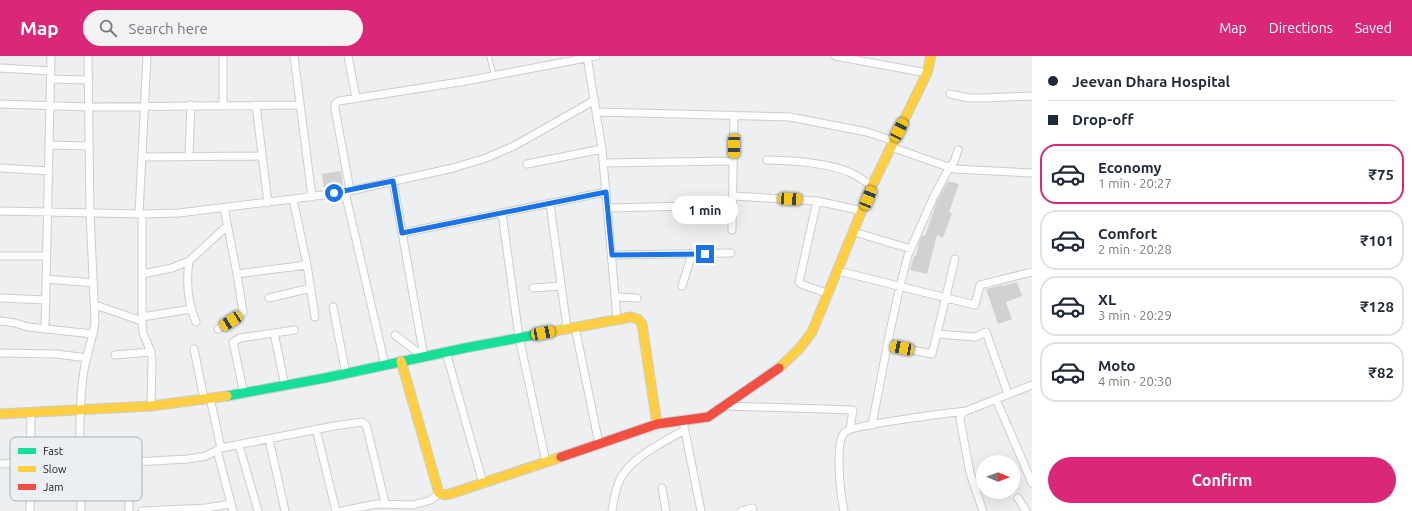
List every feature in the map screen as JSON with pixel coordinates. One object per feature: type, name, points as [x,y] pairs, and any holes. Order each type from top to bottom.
[{"type":"street","points":[[45,329],[51,56]]},
{"type":"street","points":[[81,437],[81,410],[84,370],[94,334],[95,305],[90,213],[88,56]]},
{"type":"street","points":[[147,56],[142,157],[142,319],[143,333],[151,352],[151,406]]},
{"type":"street","points":[[223,56],[224,105]]},
{"type":"street","points":[[289,56],[294,56],[312,196]]},
{"type":"street","points":[[348,56],[356,98]]},
{"type":"street","points":[[385,365],[347,191],[335,104],[338,101],[466,81],[596,56]]},
{"type":"street","points":[[835,56],[927,73]]},
{"type":"street","points":[[612,511],[619,483],[624,473],[654,447],[684,426],[708,417],[727,406],[784,365],[812,332],[829,294],[872,186],[927,73],[931,56]]},
{"type":"street","points":[[587,57],[602,149],[617,319]]},
{"type":"street","points":[[0,68],[51,71]]},
{"type":"street","points":[[51,79],[88,80]]},
{"type":"street","points":[[950,94],[970,98],[1032,96]]},
{"type":"street","points":[[0,211],[141,214],[179,213],[293,200],[347,191],[454,168],[486,158],[514,146],[595,100]]},
{"type":"street","points":[[0,104],[89,107],[300,105]]},
{"type":"street","points":[[256,105],[268,203]]},
{"type":"street","points":[[189,156],[191,106]]},
{"type":"street","points":[[597,112],[734,115],[806,119],[867,132],[949,168],[1032,173]]},
{"type":"street","points":[[732,230],[734,115]]},
{"type":"street","points":[[50,145],[89,146]]},
{"type":"street","points":[[527,164],[602,149]]},
{"type":"street","points":[[872,425],[900,286],[911,249],[934,196],[949,168],[954,162],[958,150]]},
{"type":"street","points":[[142,157],[262,156]]},
{"type":"street","points":[[767,160],[818,165],[839,169],[852,173],[872,186]]},
{"type":"street","points":[[603,163],[733,161]]},
{"type":"street","points":[[0,168],[49,171]]},
{"type":"street","points":[[393,181],[424,357]]},
{"type":"street","points":[[402,233],[606,192]]},
{"type":"street","points":[[733,196],[817,201],[862,211]]},
{"type":"street","points":[[293,200],[307,264],[316,317]]},
{"type":"street","points":[[817,201],[799,282],[800,284],[829,294]]},
{"type":"street","points":[[550,204],[561,286],[599,444]]},
{"type":"street","points":[[608,208],[732,205]]},
{"type":"street","points":[[218,329],[243,312],[224,208]]},
{"type":"street","points":[[502,213],[519,338],[546,462]]},
{"type":"street","points":[[142,274],[172,268],[188,261],[227,226]]},
{"type":"street","points":[[854,232],[911,249]]},
{"type":"street","points":[[682,286],[692,254]]},
{"type":"street","points":[[612,255],[731,254]]},
{"type":"street","points":[[0,256],[47,256]]},
{"type":"street","points":[[887,345],[932,354],[955,259]]},
{"type":"street","points":[[188,261],[186,277],[187,293],[196,322]]},
{"type":"street","points":[[237,274],[307,264]]},
{"type":"street","points":[[838,272],[975,305],[980,285],[1032,272]]},
{"type":"street","points":[[46,279],[94,283]]},
{"type":"street","points":[[533,288],[561,286]]},
{"type":"street","points":[[269,298],[311,288]]},
{"type":"street","points":[[615,297],[637,298]]},
{"type":"street","points":[[0,298],[46,300]]},
{"type":"street","points":[[95,305],[142,319],[191,309]]},
{"type":"street","points":[[333,307],[346,374]]},
{"type":"street","points":[[0,414],[151,406],[244,394],[446,352],[631,317],[638,319],[642,324],[657,424]]},
{"type":"street","points":[[0,321],[45,329],[94,334]]},
{"type":"street","points":[[244,394],[233,342],[240,338],[294,330]]},
{"type":"street","points":[[937,334],[975,336],[986,332],[1008,394]]},
{"type":"street","points":[[274,333],[285,386]]},
{"type":"street","points":[[395,335],[424,357]]},
{"type":"street","points":[[142,511],[232,507],[194,349]]},
{"type":"street","points":[[115,355],[151,352]]},
{"type":"street","points":[[446,352],[483,483]]},
{"type":"street","points":[[0,353],[57,354],[87,358]]},
{"type":"street","points":[[401,362],[439,493]]},
{"type":"street","points":[[844,511],[840,482],[839,450],[841,438],[844,433],[850,429],[966,410],[1032,385]]},
{"type":"street","points":[[996,399],[1032,483]]},
{"type":"street","points":[[727,406],[853,410],[850,429]]},
{"type":"street","points":[[966,410],[962,413],[960,419],[970,473],[984,511]]},
{"type":"street","points":[[31,412],[31,437]]},
{"type":"street","points":[[142,461],[206,456],[219,449],[316,429],[362,422],[366,425],[385,503]]},
{"type":"street","points":[[439,493],[444,495],[450,494],[657,424],[684,426]]},
{"type":"street","points":[[684,426],[701,511]]},
{"type":"street","points":[[316,429],[336,511]]},
{"type":"street","points":[[269,439],[285,511]]},
{"type":"street","points":[[239,445],[258,511]]},
{"type":"street","points":[[0,464],[10,463]]},
{"type":"street","points":[[662,488],[666,511]]},
{"type":"street","points":[[342,511],[385,503],[413,505],[431,500],[439,493]]},
{"type":"street","points":[[1019,499],[1026,511]]},
{"type":"street","points":[[30,501],[30,511]]},
{"type":"street","points":[[129,501],[129,511]]},
{"type":"street","points":[[741,511],[753,508]]},
{"type":"lane","points":[[489,56],[494,76]]},
{"type":"building","points":[[341,171],[343,186],[324,189],[322,174]]},
{"type":"building","points":[[948,181],[959,184],[949,212],[952,213],[943,238],[937,235],[927,274],[910,270],[914,256],[916,256],[919,242],[922,235],[925,236],[937,201]]},
{"type":"building","points":[[1017,282],[1022,296],[1006,302],[1012,319],[998,324],[986,289]]},
{"type":"traffic: fast","points":[[227,396],[325,378],[465,348],[545,333]]},
{"type":"traffic: slow","points":[[779,368],[799,349],[812,332],[872,186],[927,73],[931,56]]},
{"type":"traffic: slow","points":[[545,333],[631,317],[638,319],[642,324],[657,424]]},
{"type":"traffic: slow","points":[[401,361],[439,493],[444,495],[450,494],[561,457]]},
{"type":"traffic: slow","points":[[0,414],[151,406],[227,396]]},
{"type":"traffic: jam","points":[[561,457],[657,424],[708,417],[779,368]]},
{"type":"route","points":[[334,193],[345,192],[393,181],[402,233],[606,192],[612,255],[705,254]]}]
